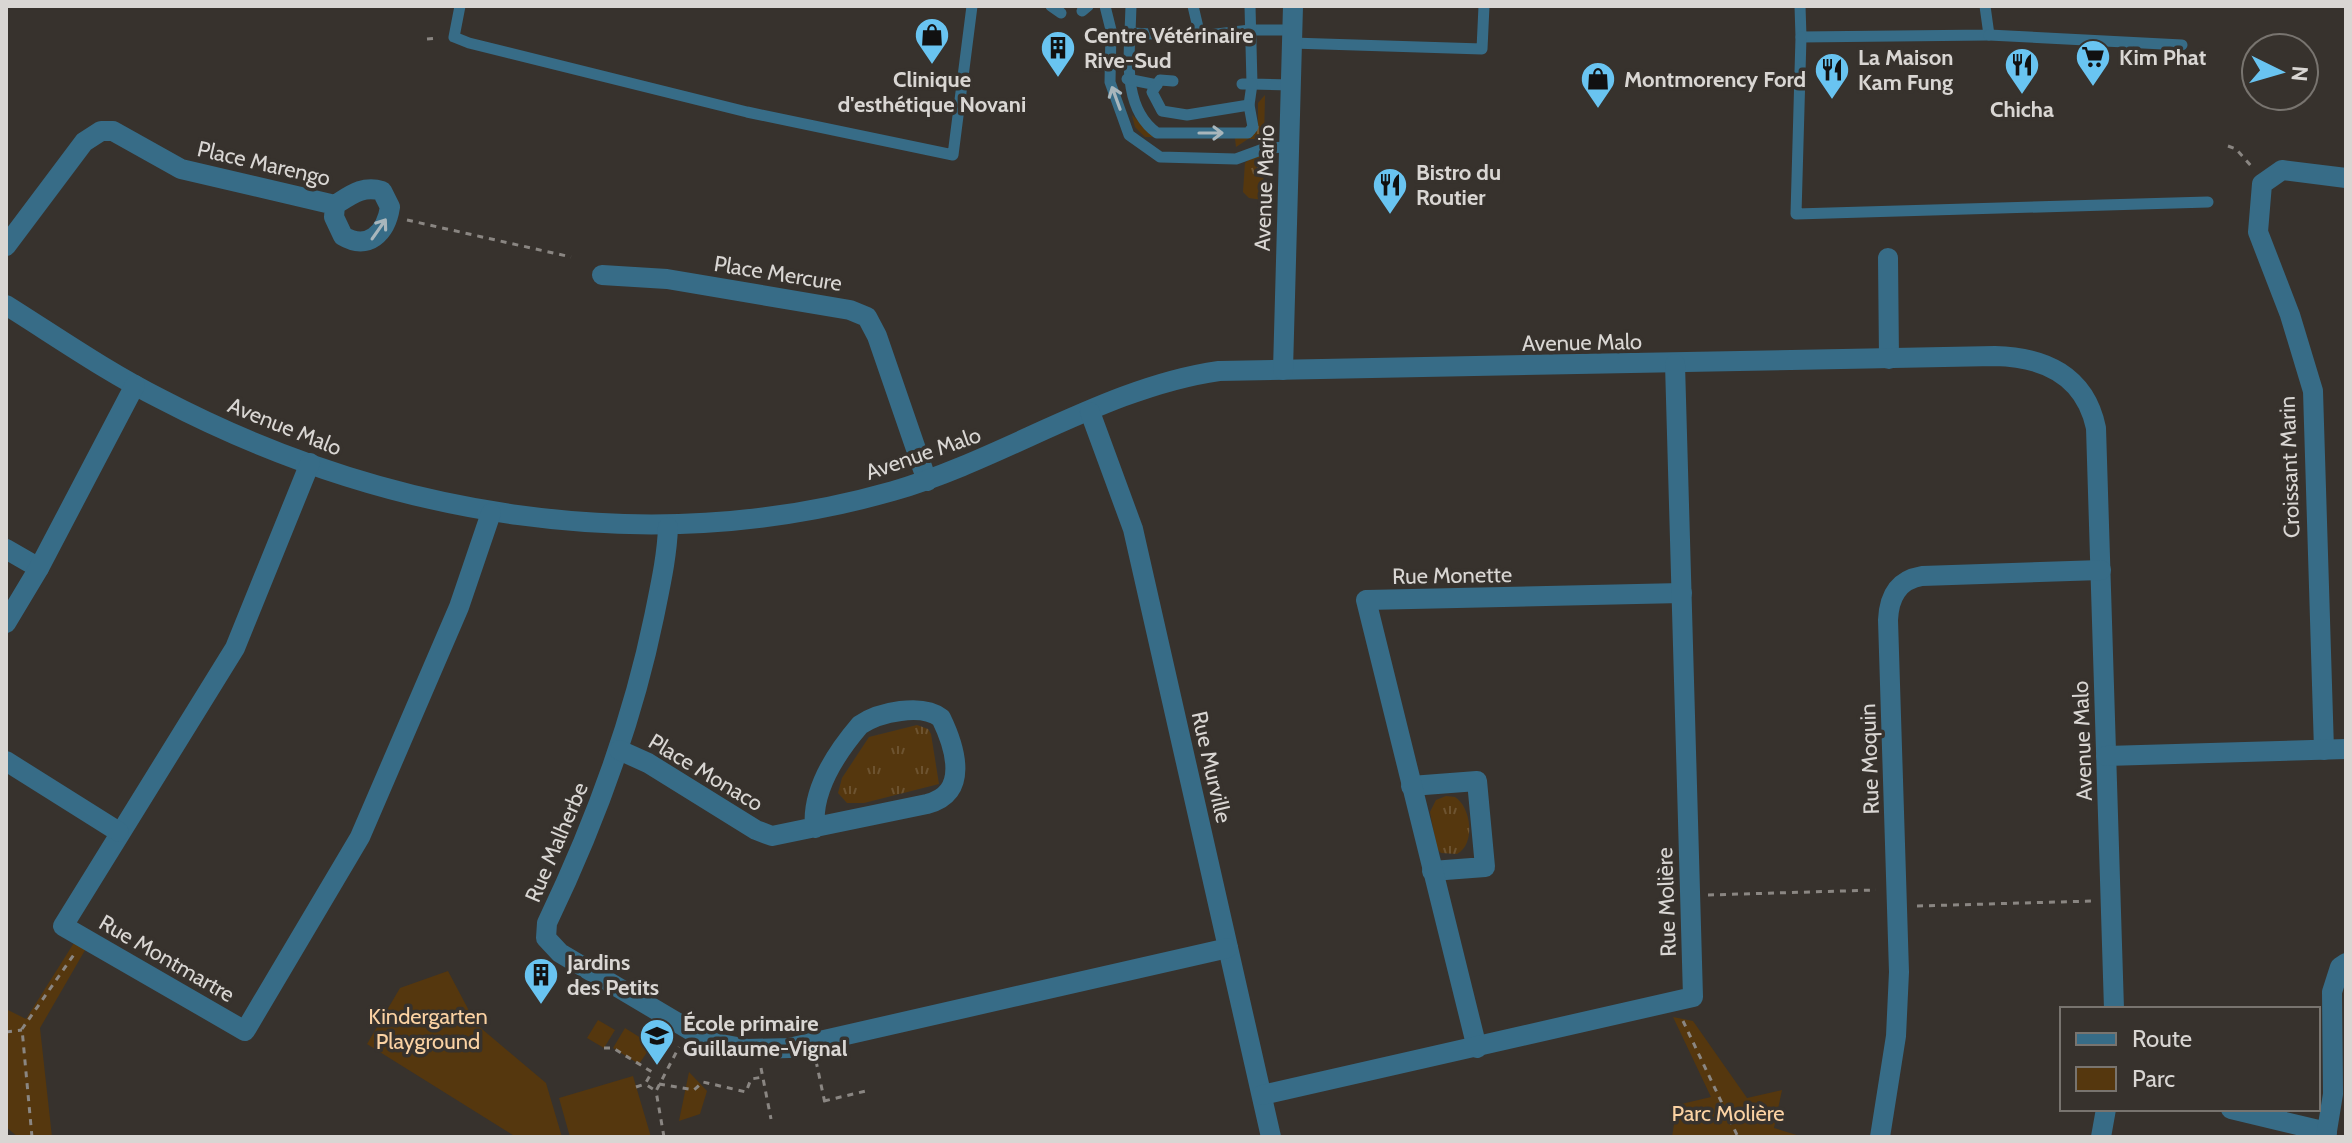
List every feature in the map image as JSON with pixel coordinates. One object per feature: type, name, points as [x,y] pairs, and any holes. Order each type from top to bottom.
[{"type":"street","name":"Avenue Mario","points":[[1283,370],[1293,6]]},
{"type":"street","name":"Place Marengo","points":[[6,246],[84,142],[101,131],[121,134],[189,171],[335,205]]},
{"type":"street","points":[[2264,183],[2282,170],[2346,178]]},
{"type":"street","name":"Croissant Marin","points":[[2264,183],[2258,232],[2290,315],[2313,391],[2324,750]]},
{"type":"street","points":[[1888,258],[1889,359]]},
{"type":"street","name":"Place Mercure","points":[[602,275],[667,279],[850,310],[867,317],[877,336],[927,481]]},
{"type":"street","name":"Avenue Malo","points":[[6,305],[163,401],[310,463],[401,493],[491,513],[668,527],[793,513],[843,504],[927,481],[1006,450],[1138,390],[1179,378],[1243,369],[2026,357],[2048,364],[2072,381],[2089,403],[2096,428],[2114,1007]]},
{"type":"street","name":"Rue Molière","points":[[1262,1095],[1693,997],[1675,364]]},
{"type":"street","points":[[6,623],[39,568],[135,385]]},
{"type":"street","name":"Rue Murville","points":[[1090,412],[1133,529],[1271,1137]]},
{"type":"street","name":"Rue Montmartre","points":[[310,463],[235,648],[63,926],[245,1031],[360,837],[459,607],[491,513]]},
{"type":"street","name":"Rue Malherbe","points":[[668,527],[666,555],[650,639],[619,750],[584,841],[547,923],[546,938],[572,960],[687,1030],[722,1045],[748,1049],[789,1048],[1228,948]]},
{"type":"street","points":[[6,549],[39,568]]},
{"type":"street","name":"Rue Moquin","points":[[1880,1137],[1895,1048],[1899,987],[1888,620],[1891,598],[1904,582],[1922,576],[2101,570]]},
{"type":"street","name":"Rue Monette","points":[[1477,1048],[1366,600],[1682,593]]},
{"type":"street","name":"Place Monaco","points":[[619,750],[648,763],[765,834],[781,836],[815,828],[949,796],[955,771],[941,718],[934,713],[915,710],[860,725],[819,790],[815,803],[815,828]]},
{"type":"street","points":[[2106,756],[2346,749]]},
{"type":"street","points":[[6,761],[119,832]]},
{"type":"street","points":[[1411,786],[1477,781],[1485,867],[1432,871]]},
{"type":"street","points":[[2239,1111],[2326,1134],[2333,1094],[2332,992],[2340,967],[2346,963]]},
{"type":"street","points":[[2101,1137],[2106,1111]]},
{"type":"lane","points":[[460,6],[454,37],[469,43],[747,112],[953,155],[972,6]]},
{"type":"lane","points":[[1105,6],[1111,30],[1110,82],[1129,135],[1160,157],[1236,159],[1266,148],[1289,147]]},
{"type":"lane","points":[[1131,6],[1127,79],[1146,125],[1157,133],[1248,133],[1253,127],[1247,84],[1250,6]]},
{"type":"lane","points":[[1193,6],[1200,36]]},
{"type":"lane","points":[[1130,33],[1200,36],[1250,30],[1292,36],[1482,49],[1484,6]]},
{"type":"lane","points":[[1800,6],[1796,214],[2208,202]]},
{"type":"lane","points":[[1985,6],[1989,35]]},
{"type":"lane","points":[[1801,37],[1989,35],[2182,45]]},
{"type":"lane","points":[[1127,79],[1157,85]]},
{"type":"lane","points":[[1173,81],[1160,80],[1152,92],[1162,111],[1187,115],[1249,105]]},
{"type":"lane","points":[[1247,84],[1291,85]]},
{"type":"path","points":[[2228,146],[2236,149],[2264,183]]},
{"type":"path","points":[[403,219],[571,257]]},
{"type":"path","points":[[1702,895],[1884,890]]},
{"type":"path","points":[[1909,906],[2094,901]]},
{"type":"path","points":[[32,1137],[22,1029],[85,938]]},
{"type":"path","points":[[1683,1021],[1738,1137]]},
{"type":"path","points":[[6,1032],[22,1029]]},
{"type":"path","points":[[664,1137],[656,1091],[681,1043]]},
{"type":"path","points":[[604,1048],[613,1048],[652,1072],[645,1084],[636,1087]]},
{"type":"path","points":[[815,1056],[826,1108]]},
{"type":"path","points":[[760,1065],[771,1119]]},
{"type":"path","points":[[659,1084],[694,1090],[703,1082],[746,1092],[751,1079],[763,1077]]},
{"type":"path","points":[[645,1084],[656,1091]]},
{"type":"path","points":[[824,1101],[870,1090]]},
{"type":"green space","points":[[1265,95],[1264,139],[1248,139],[1236,147],[1235,138],[1145,137],[1135,127],[1132,115],[1149,131],[1252,135],[1258,125],[1258,103]]},
{"type":"green space","points":[[1253,156],[1264,156],[1263,200],[1249,198],[1243,192],[1245,163]]},
{"type":"green space","points":[[917,725],[928,729],[931,734],[939,784],[864,803],[847,803],[838,793],[842,778],[869,737]]},
{"type":"green space","points":[[1455,797],[1468,817],[1467,842],[1457,854],[1441,853],[1437,849],[1430,812],[1436,800]]},
{"type":"green space","points":[[77,938],[88,945],[40,1028],[52,1137],[18,1137],[6,1127],[6,1009],[26,1019]]},
{"type":"green space","name":"Kindergarten Playground","points":[[448,971],[476,1024],[546,1083],[562,1137],[516,1137],[367,1044],[400,988]]},
{"type":"green space","name":"Parc Molière","points":[[1673,1017],[1693,1021],[1747,1098],[1782,1090],[1774,1128],[1803,1137],[1672,1137],[1677,1105],[1711,1097]]},
{"type":"green space","points":[[598,1020],[615,1030],[604,1048],[587,1038]]},
{"type":"green space","points":[[625,1028],[652,1045],[639,1064],[613,1048]]},
{"type":"green space","points":[[689,1072],[707,1091],[700,1114],[679,1121]]},
{"type":"green space","points":[[633,1076],[651,1137],[570,1137],[559,1098]]},
{"type":"place","name":"Clinique d'esthétique Novani","points":[[932,66]]},
{"type":"place","name":"Centre Vétérinaire Rive-Sud","points":[[1058,79]]},
{"type":"place","name":"Kim Phat","points":[[2093,88]]},
{"type":"place","name":"Chicha","points":[[2022,96]]},
{"type":"place","name":"La Maison Kam Fung","points":[[1832,101]]},
{"type":"place","name":"Montmorency Ford","points":[[1598,110]]},
{"type":"place","name":"Bistro du Routier","points":[[1390,216]]},
{"type":"place","name":"Jardins des Petits","points":[[541,1006]]},
{"type":"place","name":"École primaire Guillaume-Vignal","points":[[657,1067]]}]
